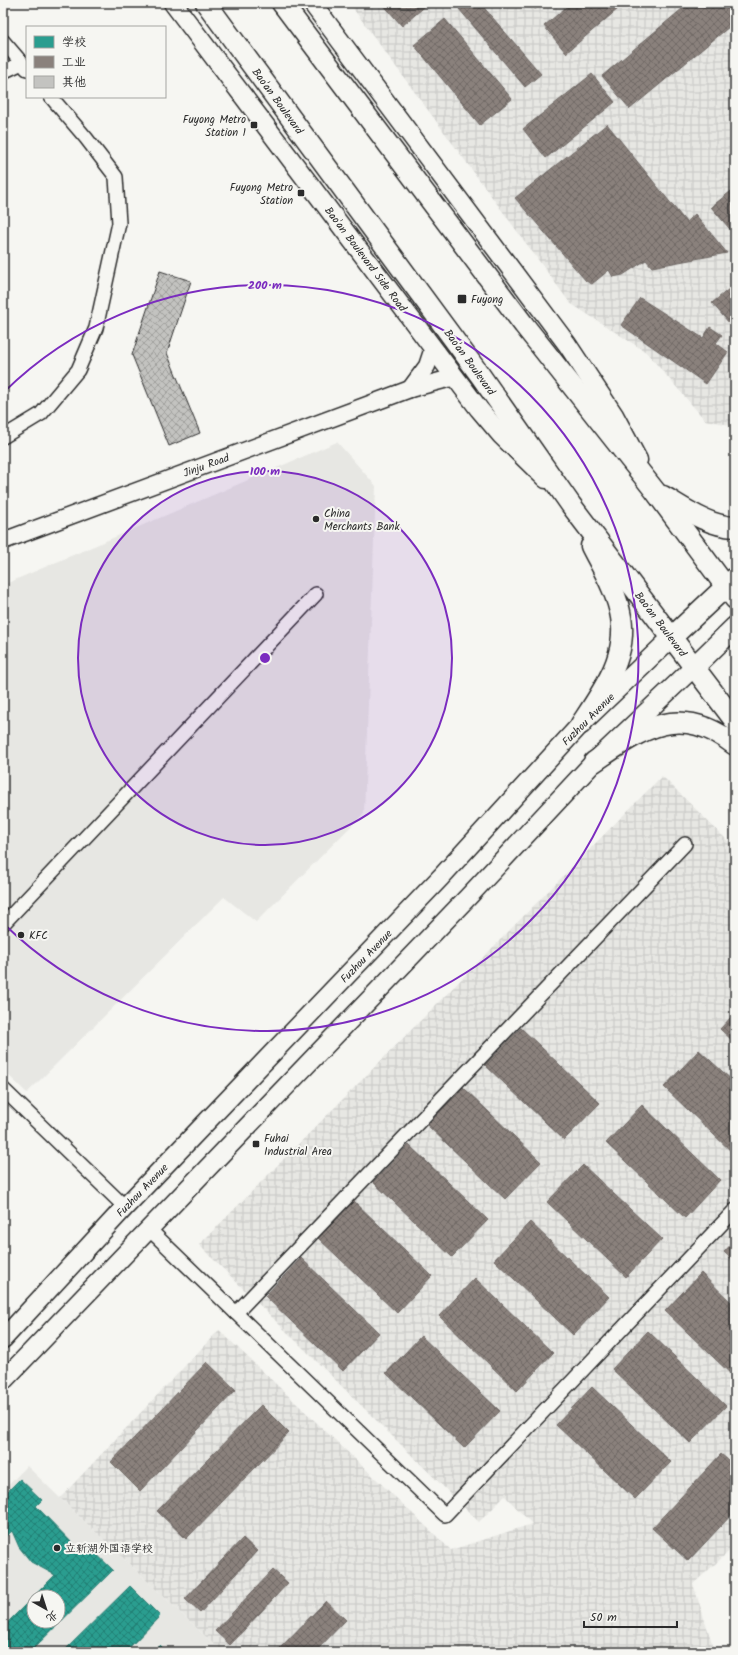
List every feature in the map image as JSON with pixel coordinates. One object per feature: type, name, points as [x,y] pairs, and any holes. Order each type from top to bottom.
[{"type":"main road","name":"Bao'an Boulevard Side Road","points":[[173,3],[455,378],[501,436],[571,504]]},
{"type":"main road","name":"Bao'an Boulevard","points":[[206,3],[480,375],[571,504],[735,721]]},
{"type":"main road","points":[[282,3],[524,325],[732,588]]},
{"type":"main road","points":[[312,3],[567,344],[614,415],[655,491],[706,520],[718,525],[735,527]]},
{"type":"main road","points":[[571,504],[607,579],[621,615],[622,630],[620,650],[613,670],[581,724]]},
{"type":"main road","name":"Fuzhou Avenue","points":[[3,1339],[125,1207],[441,877],[581,724],[672,638],[732,588]]},
{"type":"main road","points":[[3,1381],[468,896],[594,762],[735,627]]},
{"type":"main road","points":[[594,762],[618,746],[661,724],[678,722],[704,727],[719,734],[735,745]]},
{"type":"street","points":[[3,41],[24,66],[3,72]]},
{"type":"street","points":[[3,437],[41,414],[78,370],[96,328],[119,223],[116,177],[86,138],[52,98]]},
{"type":"street","points":[[410,389],[427,366],[433,348]]},
{"type":"street","name":"Jinju Road","points":[[3,541],[410,389],[455,378]]},
{"type":"street","points":[[3,924],[316,594]]},
{"type":"street","points":[[236,1313],[685,844]]},
{"type":"street","points":[[3,1088],[125,1207]]},
{"type":"street","points":[[149,1229],[445,1515],[735,1210]]},
{"type":"shaded area","points":[[349,3],[735,3],[735,426],[705,420],[646,352],[570,303]]},
{"type":"shaded area","points":[[337,442],[376,486],[364,813],[256,922],[224,897],[27,1093],[3,1070],[3,585]]},
{"type":"shaded area","points":[[662,776],[735,848],[735,1546],[693,1584],[715,1652],[222,1652],[60,1498],[219,1330],[451,1550],[532,1524],[505,1496],[479,1522],[199,1245]]},
{"type":"shaded area","name":"立新湖外国语学校","points":[[27,1466],[222,1652],[3,1652],[3,1491]]},
{"type":"building: 学校","points":[[20,1479],[42,1500],[36,1506],[81,1552],[88,1546],[113,1570],[66,1616],[66,1589],[41,1589],[55,1575],[31,1562],[19,1547],[12,1531],[3,1539],[3,1496]]},
{"type":"building: 学校","points":[[130,1586],[160,1616],[125,1652],[63,1652]]},
{"type":"building: 学校","points":[[26,1604],[26,1629],[53,1629],[30,1652],[3,1652],[3,1627]]},
{"type":"building: 学校","points":[[160,1645],[167,1652],[153,1652]]},
{"type":"building: 工业","points":[[382,3],[429,3],[402,26]]},
{"type":"building: 工业","points":[[466,3],[480,3],[541,74],[525,87],[459,9]]},
{"type":"building: 工业","points":[[530,3],[543,3],[535,9]]},
{"type":"building: 工业","points":[[571,3],[625,3],[566,53],[544,26]]},
{"type":"building: 工业","points":[[689,3],[735,3],[735,22],[630,109],[602,76]]},
{"type":"building: 工业","points":[[445,19],[512,99],[480,125],[414,45]]},
{"type":"building: 工业","points":[[592,74],[615,102],[546,158],[523,129]]},
{"type":"building: 工业","points":[[607,124],[686,222],[695,214],[727,253],[652,267],[646,260],[623,275],[613,277],[609,270],[592,284],[586,281],[515,198]]},
{"type":"building: 工业","points":[[735,188],[735,235],[711,207]]},
{"type":"building: 工业","points":[[735,284],[735,330],[712,303]]},
{"type":"building: 工业","points":[[640,298],[703,338],[710,327],[722,335],[716,343],[728,352],[706,384],[621,325]]},
{"type":"building: 工业","points":[[735,1013],[735,1043],[720,1029]]},
{"type":"building: 工业","points":[[521,1028],[600,1103],[564,1140],[485,1065]]},
{"type":"building: 工业","points":[[699,1050],[735,1083],[735,1155],[664,1087]]},
{"type":"building: 工业","points":[[463,1087],[541,1162],[505,1199],[427,1125]]},
{"type":"building: 工业","points":[[642,1105],[720,1180],[685,1218],[606,1143]]},
{"type":"building: 工业","points":[[409,1145],[488,1220],[452,1257],[373,1182]]},
{"type":"building: 工业","points":[[583,1165],[662,1239],[626,1277],[547,1202]]},
{"type":"building: 工业","points":[[354,1201],[432,1276],[397,1313],[318,1238]]},
{"type":"building: 工业","points":[[530,1222],[609,1297],[573,1335],[494,1260]]},
{"type":"building: 工业","points":[[735,1240],[735,1262],[724,1252]]},
{"type":"building: 工业","points":[[301,1258],[379,1333],[343,1371],[265,1296]]},
{"type":"building: 工业","points":[[701,1273],[735,1306],[735,1378],[665,1311]]},
{"type":"building: 工业","points":[[475,1278],[553,1353],[517,1391],[439,1316]]},
{"type":"building: 工业","points":[[648,1331],[726,1406],[690,1443],[612,1369]]},
{"type":"building: 工业","points":[[421,1336],[500,1411],[464,1448],[386,1373]]},
{"type":"building: 工业","points":[[207,1362],[236,1390],[140,1491],[111,1462]]},
{"type":"building: 工业","points":[[592,1387],[671,1462],[635,1499],[556,1425]]},
{"type":"building: 工业","points":[[261,1405],[289,1433],[186,1539],[157,1511]]},
{"type":"building: 工业","points":[[721,1454],[735,1466],[735,1511],[688,1561],[652,1528]]},
{"type":"building: 工业","points":[[243,1538],[257,1551],[200,1613],[185,1599]]},
{"type":"building: 工业","points":[[273,1570],[288,1583],[230,1645],[215,1631]]},
{"type":"building: 工业","points":[[326,1601],[346,1620],[315,1652],[276,1652]]},
{"type":"building: 其他","points":[[160,271],[191,281],[167,353],[200,433],[169,446],[132,355]]},
{"type":"place","name":"Fuyong Metro Station 1","points":[[254,125]]},
{"type":"place","name":"Fuyong Metro Station","points":[[301,193]]},
{"type":"place","name":"Fuyong","points":[[462,299]]},
{"type":"place","name":"China Merchants Bank","points":[[316,519]]},
{"type":"place","name":"KFC","points":[[21,935]]},
{"type":"place","name":"Fuhai Industrial Area","points":[[256,1144]]},
{"type":"place","name":"立新湖外国语学校","points":[[57,1548]]}]
